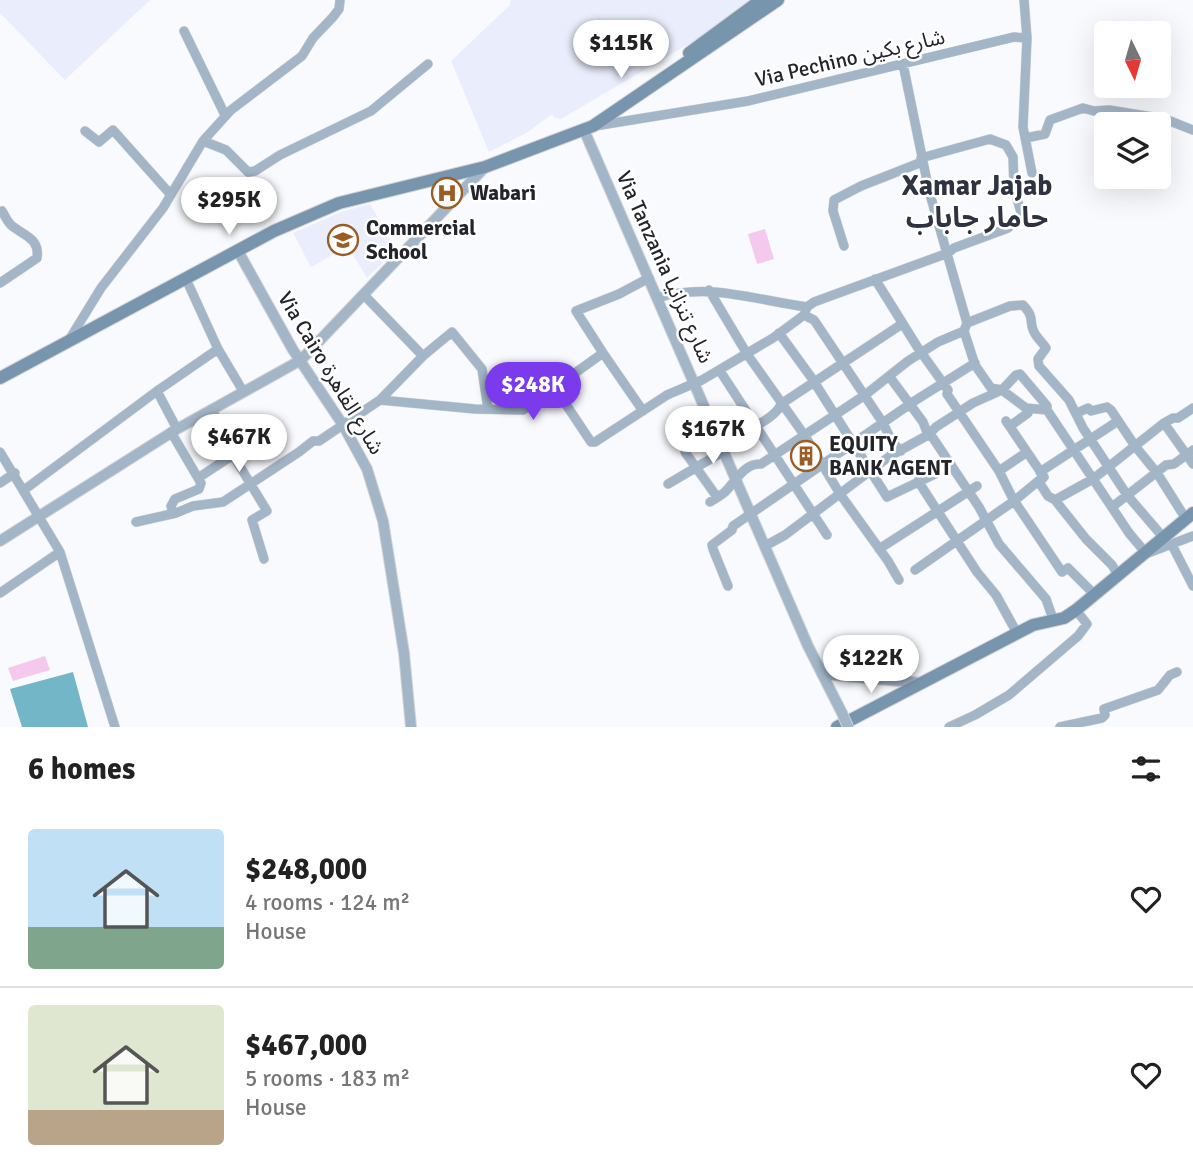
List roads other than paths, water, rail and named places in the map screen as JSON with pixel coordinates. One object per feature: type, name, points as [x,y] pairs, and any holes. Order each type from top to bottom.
[{"type":"main road","points":[[485,167],[607,110],[750,8],[768,2]]},
{"type":"main road","points":[[0,378],[274,231],[339,204],[485,167],[588,128],[750,8]]},
{"type":"main road","points":[[837,727],[1033,625],[1064,618],[1144,553],[1167,541],[1189,516]]},
{"type":"street","points":[[68,342],[101,288],[172,195],[203,141],[226,115],[302,56],[313,38],[339,9],[340,0]]},
{"type":"street","points":[[1024,0],[1027,38],[1023,128],[1032,173]]},
{"type":"street","points":[[184,31],[226,115]]},
{"type":"street","name":"Via Pechino شارع بكين","points":[[588,128],[748,101],[1013,37],[1027,38]]},
{"type":"street","points":[[203,141],[226,150],[248,172],[255,171],[280,155],[371,111],[428,64]]},
{"type":"street","points":[[902,64],[922,160],[975,363],[991,388],[1002,390],[1026,408],[1047,410]]},
{"type":"street","points":[[1026,138],[1045,134],[1050,120],[1083,108],[1165,119],[1193,130]]},
{"type":"street","name":"Via Tanzania شارع تنزانيا","points":[[588,128],[657,298],[765,546],[848,727]]},
{"type":"street","points":[[85,131],[99,142],[113,130],[172,195]]},
{"type":"street","points":[[555,388],[591,442],[667,395],[747,354],[779,333],[814,302],[1008,228],[1022,216],[1014,188],[1013,156],[1006,145],[990,139],[922,160],[834,200],[833,211],[844,246]]},
{"type":"street","points":[[0,541],[174,430],[300,360],[485,167]]},
{"type":"street","points":[[0,212],[2,211],[9,224],[30,237],[38,249],[37,258],[0,283]]},
{"type":"street","name":"Via Cairo شارع القاهرة","points":[[238,251],[300,360],[343,425],[367,469],[383,521],[404,653],[411,727]]},
{"type":"street","points":[[643,411],[576,311],[619,294],[649,278]]},
{"type":"street","points":[[186,279],[218,349],[243,391]]},
{"type":"street","points":[[875,279],[958,412],[999,471],[1014,501],[1062,572],[1068,568],[1094,594]]},
{"type":"street","points":[[709,290],[747,354],[805,436],[839,494],[899,580]]},
{"type":"street","points":[[657,298],[681,291],[709,290],[806,311],[865,395],[892,442],[901,451]]},
{"type":"street","points":[[363,295],[423,356]]},
{"type":"street","points":[[685,452],[714,500],[743,470],[757,463],[761,464],[805,436],[937,342],[1010,306],[1023,305],[1032,319],[1033,330],[1045,348],[1038,359],[1040,366],[1069,400],[1107,467],[1167,541],[1193,586]]},
{"type":"street","points":[[668,484],[723,447],[734,432],[742,433],[756,426],[779,411],[781,404],[902,324]]},
{"type":"street","points":[[136,522],[173,514],[193,506],[223,502],[313,440],[319,441],[380,400],[423,356],[452,332],[482,369],[488,409]]},
{"type":"street","points":[[779,333],[815,383],[887,497],[935,474]]},
{"type":"street","points":[[24,490],[218,349]]},
{"type":"street","points":[[380,400],[523,410],[603,353]]},
{"type":"street","points":[[728,586],[712,545],[732,530],[733,526],[975,363]]},
{"type":"street","points":[[720,370],[827,535]]},
{"type":"street","points":[[765,546],[785,535],[890,456],[928,435],[958,412],[1002,390],[1020,374],[1048,405],[1047,410],[1144,553]]},
{"type":"street","points":[[889,376],[923,422],[928,435],[933,438],[999,544],[1046,599],[1053,619]]},
{"type":"street","points":[[157,391],[201,483],[199,489],[175,499],[173,514]]},
{"type":"street","points":[[1077,413],[1088,408],[1091,411],[1107,407],[1189,516]]},
{"type":"street","points":[[1026,408],[1028,414],[1025,417],[1008,423],[1042,475]]},
{"type":"street","points":[[1055,500],[1093,479],[1172,418],[1178,418],[1193,408]]},
{"type":"street","points":[[212,409],[233,454],[267,511],[252,520],[264,559]]},
{"type":"street","points":[[915,570],[1014,501],[1074,450],[1118,421]]},
{"type":"street","points":[[1164,424],[1190,452],[1193,464]]},
{"type":"street","points":[[999,471],[1027,452]]},
{"type":"street","points":[[1112,508],[1166,465],[1174,464],[1190,452]]},
{"type":"street","points":[[0,453],[15,473],[60,552],[115,727]]},
{"type":"street","points":[[198,478],[233,454]]},
{"type":"street","points":[[0,483],[15,473]]},
{"type":"street","points":[[1042,475],[1039,482],[1048,496],[1055,500],[1118,575]]},
{"type":"street","points":[[918,481],[956,541],[996,595],[1017,633]]},
{"type":"street","points":[[879,549],[977,486]]},
{"type":"street","points":[[1167,541],[1193,536]]},
{"type":"street","points":[[0,593],[60,552]]},
{"type":"street","points":[[949,727],[1009,695],[1078,636],[1087,624],[1076,610]]},
{"type":"street","points":[[1060,727],[1102,718],[1105,715],[1104,709],[1158,690],[1170,675],[1177,672]]},
{"type":"street","points":[[822,674],[922,683]]},
{"type":"water","points":[[73,672],[88,727],[22,727],[10,689]]},
{"type":"place","name":"Wabari","points":[[447,193]]},
{"type":"place","name":"Commercial School","points":[[343,240]]},
{"type":"place","name":"EQUITY BANK AGENT","points":[[806,456]]},
{"type":"district","name":"Xamar Jajab حامار جاباب","points":[[977,202]]}]
